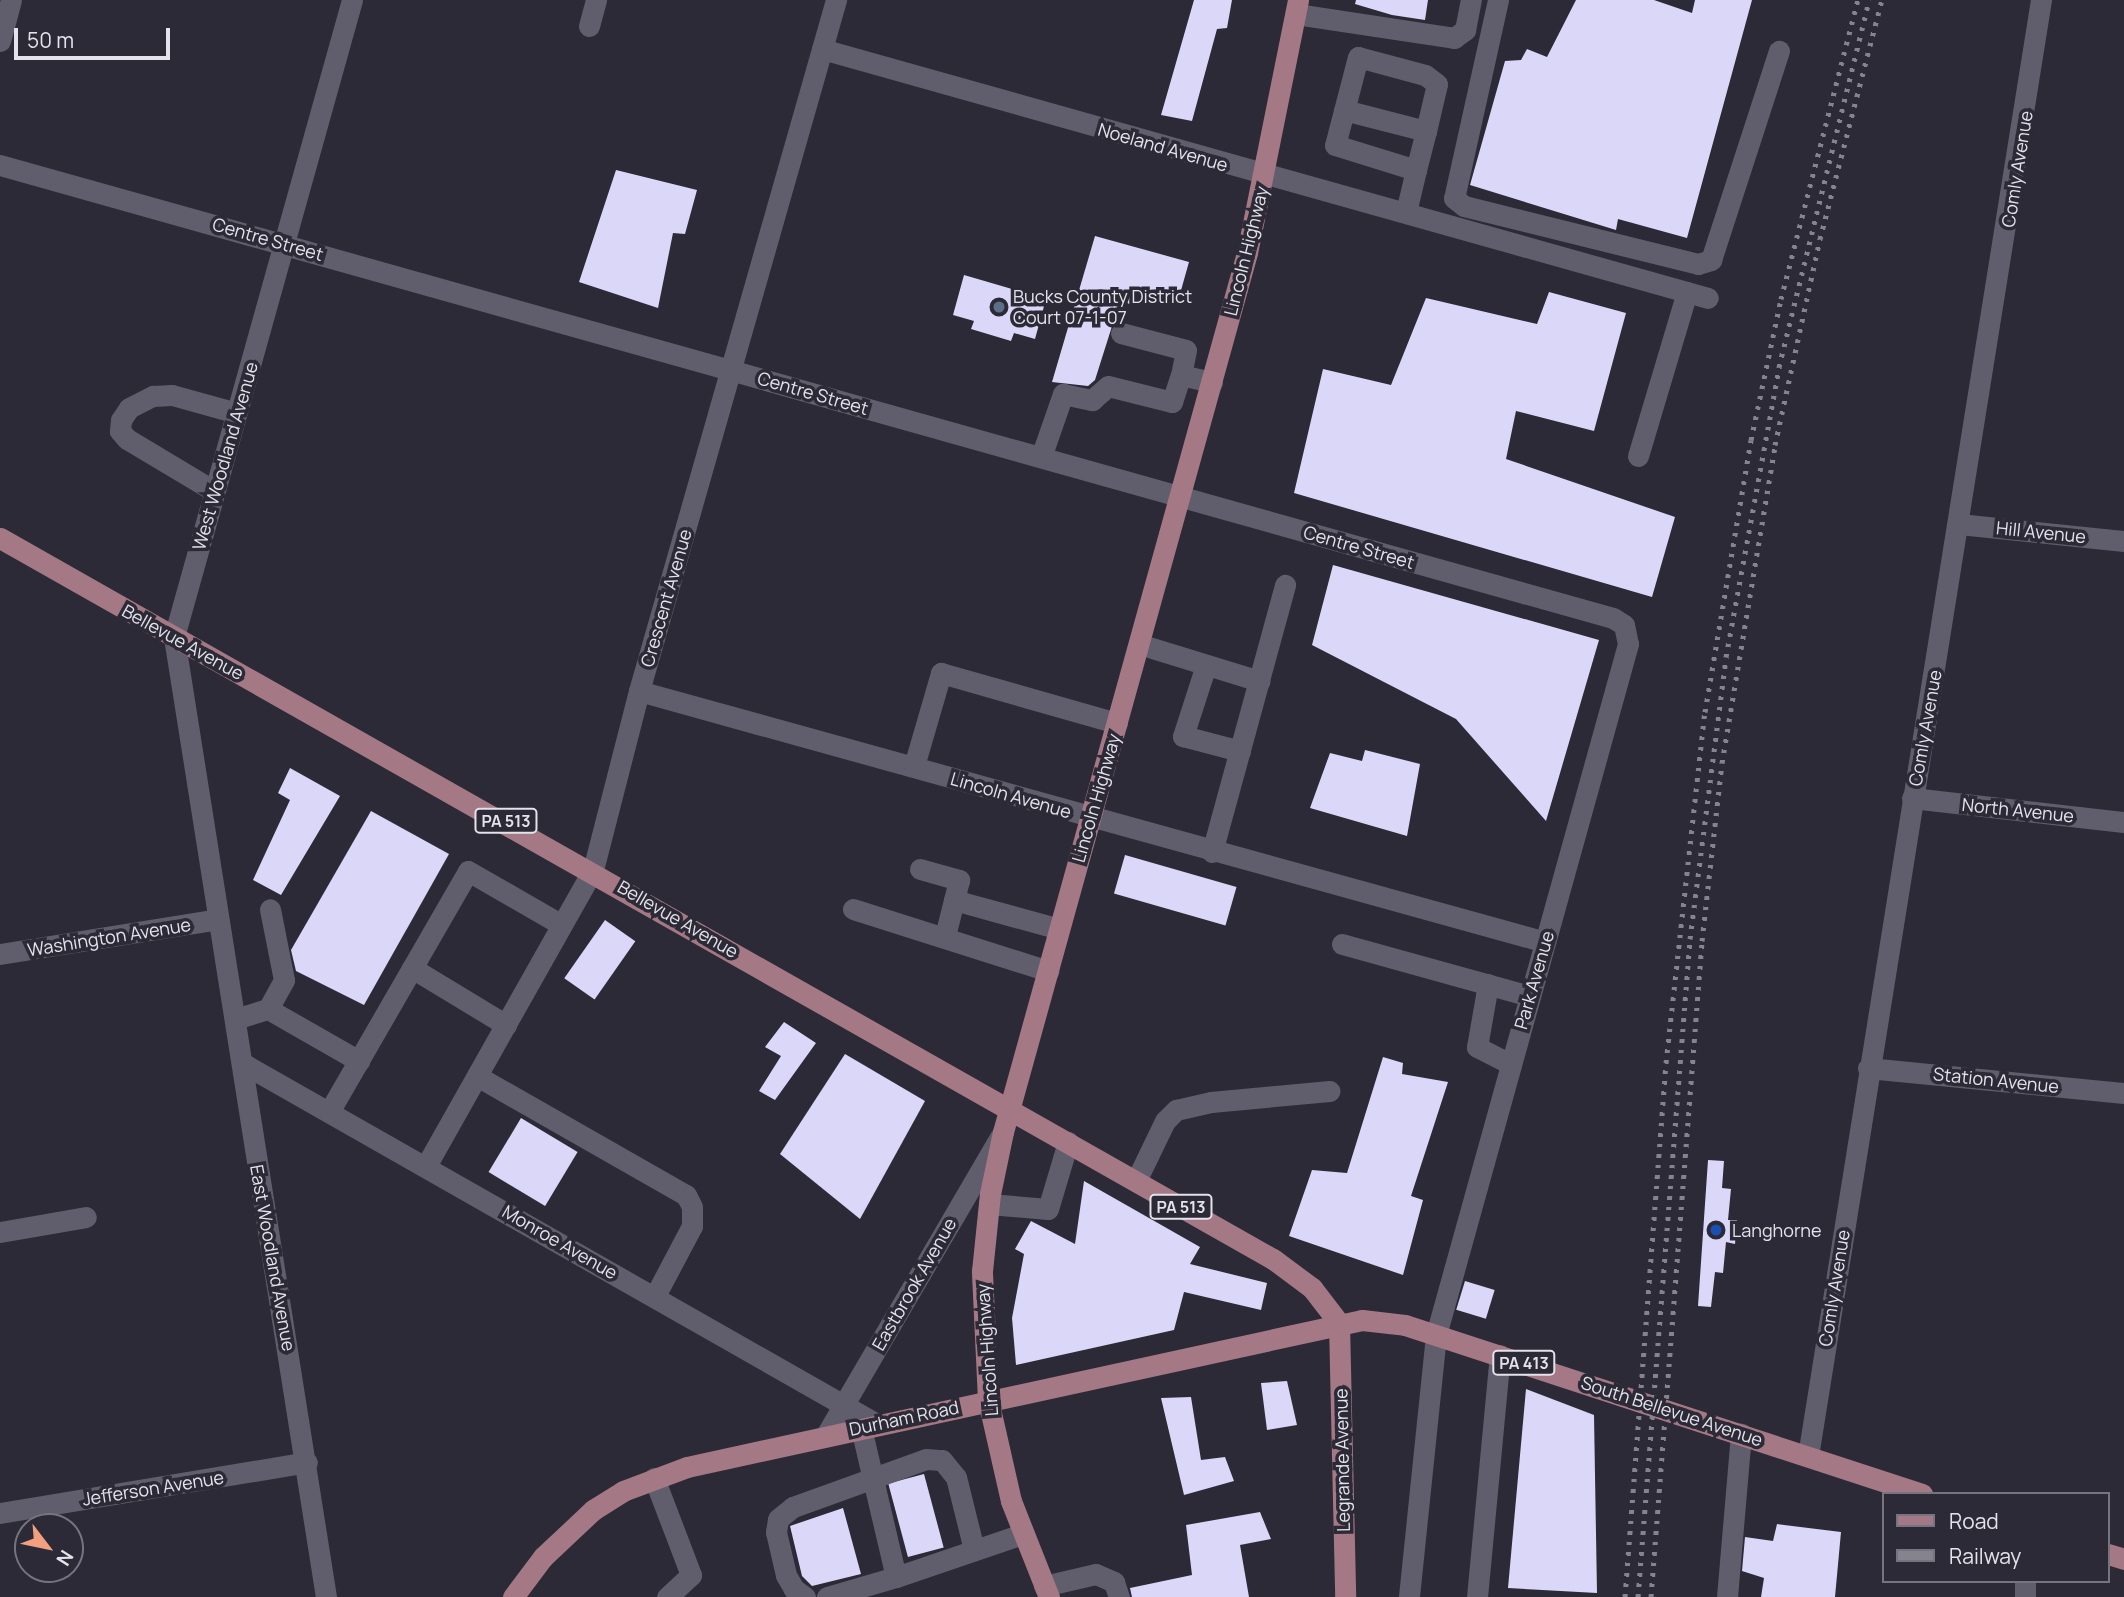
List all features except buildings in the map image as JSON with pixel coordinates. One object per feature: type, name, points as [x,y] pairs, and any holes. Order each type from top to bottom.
[{"type":"main road","name":"Lincoln Highway","points":[[1047,1592],[1022,1534],[1001,1465],[988,1400],[982,1284],[989,1204],[1009,1109],[1212,382],[1265,174],[1297,7]]},
{"type":"main road","name":"Bellevue Avenue","points":[[0,538],[593,870],[1136,1181],[1293,1273],[1339,1322]]},
{"type":"main road","name":"South Bellevue Avenue","points":[[1339,1322],[1384,1321],[1436,1335],[1916,1492]]},
{"type":"main road","name":"Durham Road","points":[[515,1596],[566,1532],[623,1491],[654,1478],[826,1435],[1339,1322]]},
{"type":"main road","name":"Legrande Avenue","points":[[1339,1322],[1345,1597]]},
{"type":"street","points":[[0,41],[11,0]]},
{"type":"street","name":"West Woodland Avenue","points":[[218,919],[174,637],[352,0]]},
{"type":"street","points":[[589,26],[596,0]]},
{"type":"street","name":"Crescent Avenue","points":[[426,1166],[593,870],[639,691],[836,0]]},
{"type":"street","points":[[1297,7],[1454,38],[1465,30],[1471,0]]},
{"type":"street","points":[[1498,0],[1454,198],[1464,206],[1698,264],[1711,260],[1779,51]]},
{"type":"street","name":"Comly Avenue","points":[[1808,1457],[1868,1068],[1959,524],[2041,0]]},
{"type":"street","name":"Noeland Avenue","points":[[822,49],[1708,298]]},
{"type":"street","points":[[1406,212],[1437,85],[1425,75],[1358,57],[1335,145],[1416,170]]},
{"type":"street","points":[[1344,110],[1426,131]]},
{"type":"street","name":"Centre Street","points":[[0,165],[1613,618],[1624,625]]},
{"type":"street","points":[[1638,456],[1687,292]]},
{"type":"street","points":[[1041,457],[1063,394],[1092,400],[1108,386],[1172,402],[1186,350],[1121,333]]},
{"type":"street","points":[[1181,375],[1212,382]]},
{"type":"street","points":[[214,491],[127,439],[120,431],[121,420],[129,408],[153,396],[172,395],[237,414]]},
{"type":"street","name":"Hill Avenue","points":[[1959,524],[2124,541]]},
{"type":"street","points":[[1212,852],[1285,586]]},
{"type":"street","name":"Park Avenue","points":[[1409,1597],[1436,1335],[1628,644],[1624,625]]},
{"type":"street","points":[[1139,645],[1259,681]]},
{"type":"street","points":[[1206,665],[1183,736],[1240,751]]},
{"type":"street","points":[[914,766],[941,673],[1117,723]]},
{"type":"street","name":"Lincoln Avenue","points":[[639,691],[914,766],[1212,852],[1545,942]]},
{"type":"street","name":"North Avenue","points":[[1912,798],[2124,822]]},
{"type":"street","points":[[920,869],[959,880],[945,936]]},
{"type":"street","points":[[329,1112],[468,871],[562,925]]},
{"type":"street","points":[[954,900],[1059,929]]},
{"type":"street","points":[[235,1019],[268,1009],[284,980],[270,909]]},
{"type":"street","points":[[853,909],[945,936],[963,946],[1048,971]]},
{"type":"street","name":"Washington Avenue","points":[[0,954],[218,919]]},
{"type":"street","name":"East Woodland Avenue","points":[[218,919],[307,1462],[326,1597]]},
{"type":"street","points":[[1342,944],[1530,996]]},
{"type":"street","points":[[412,968],[506,1025]]},
{"type":"street","points":[[1488,984],[1477,1047],[1511,1064]]},
{"type":"street","points":[[268,1009],[359,1061]]},
{"type":"street","name":"Monroe Avenue","points":[[242,1063],[844,1405],[869,1426]]},
{"type":"street","name":"Station Avenue","points":[[1868,1068],[2124,1093]]},
{"type":"street","points":[[477,1076],[686,1195],[692,1207],[692,1226],[655,1296]]},
{"type":"street","points":[[1136,1181],[1165,1121],[1176,1110],[1329,1090]]},
{"type":"street","name":"Eastbrook Avenue","points":[[826,1435],[1003,1132]]},
{"type":"street","points":[[989,1204],[1048,1209],[1068,1142]]},
{"type":"street","points":[[0,1232],[86,1217]]},
{"type":"street","points":[[1477,1597],[1500,1355]]},
{"type":"street","points":[[869,1426],[871,1477],[896,1577]]},
{"type":"street","points":[[1727,1597],[1741,1434]]},
{"type":"street","points":[[805,1597],[793,1589],[786,1575],[776,1532],[778,1518],[793,1507],[926,1459],[942,1460],[956,1477],[974,1550]]},
{"type":"street","name":"Jefferson Avenue","points":[[0,1513],[307,1462]]},
{"type":"street","points":[[654,1478],[691,1575],[667,1597]]},
{"type":"street","points":[[827,1597],[896,1577],[1022,1534]]},
{"type":"street","points":[[1047,1592],[1096,1574],[1114,1582],[1119,1597]]},
{"type":"railway","points":[[1625,1597],[1666,1063],[1705,712],[1751,440],[1781,299],[1858,0]]},
{"type":"railway","points":[[1638,1597],[1690,939],[1726,657],[1779,367],[1869,0]]},
{"type":"railway","points":[[1651,1597],[1702,941],[1722,763],[1775,445],[1820,239],[1882,0]]},
{"type":"place","name":"Bucks County District Court 07-1-07","points":[[999,307]]},
{"type":"place","name":"Langhorne","points":[[1716,1230]]}]
